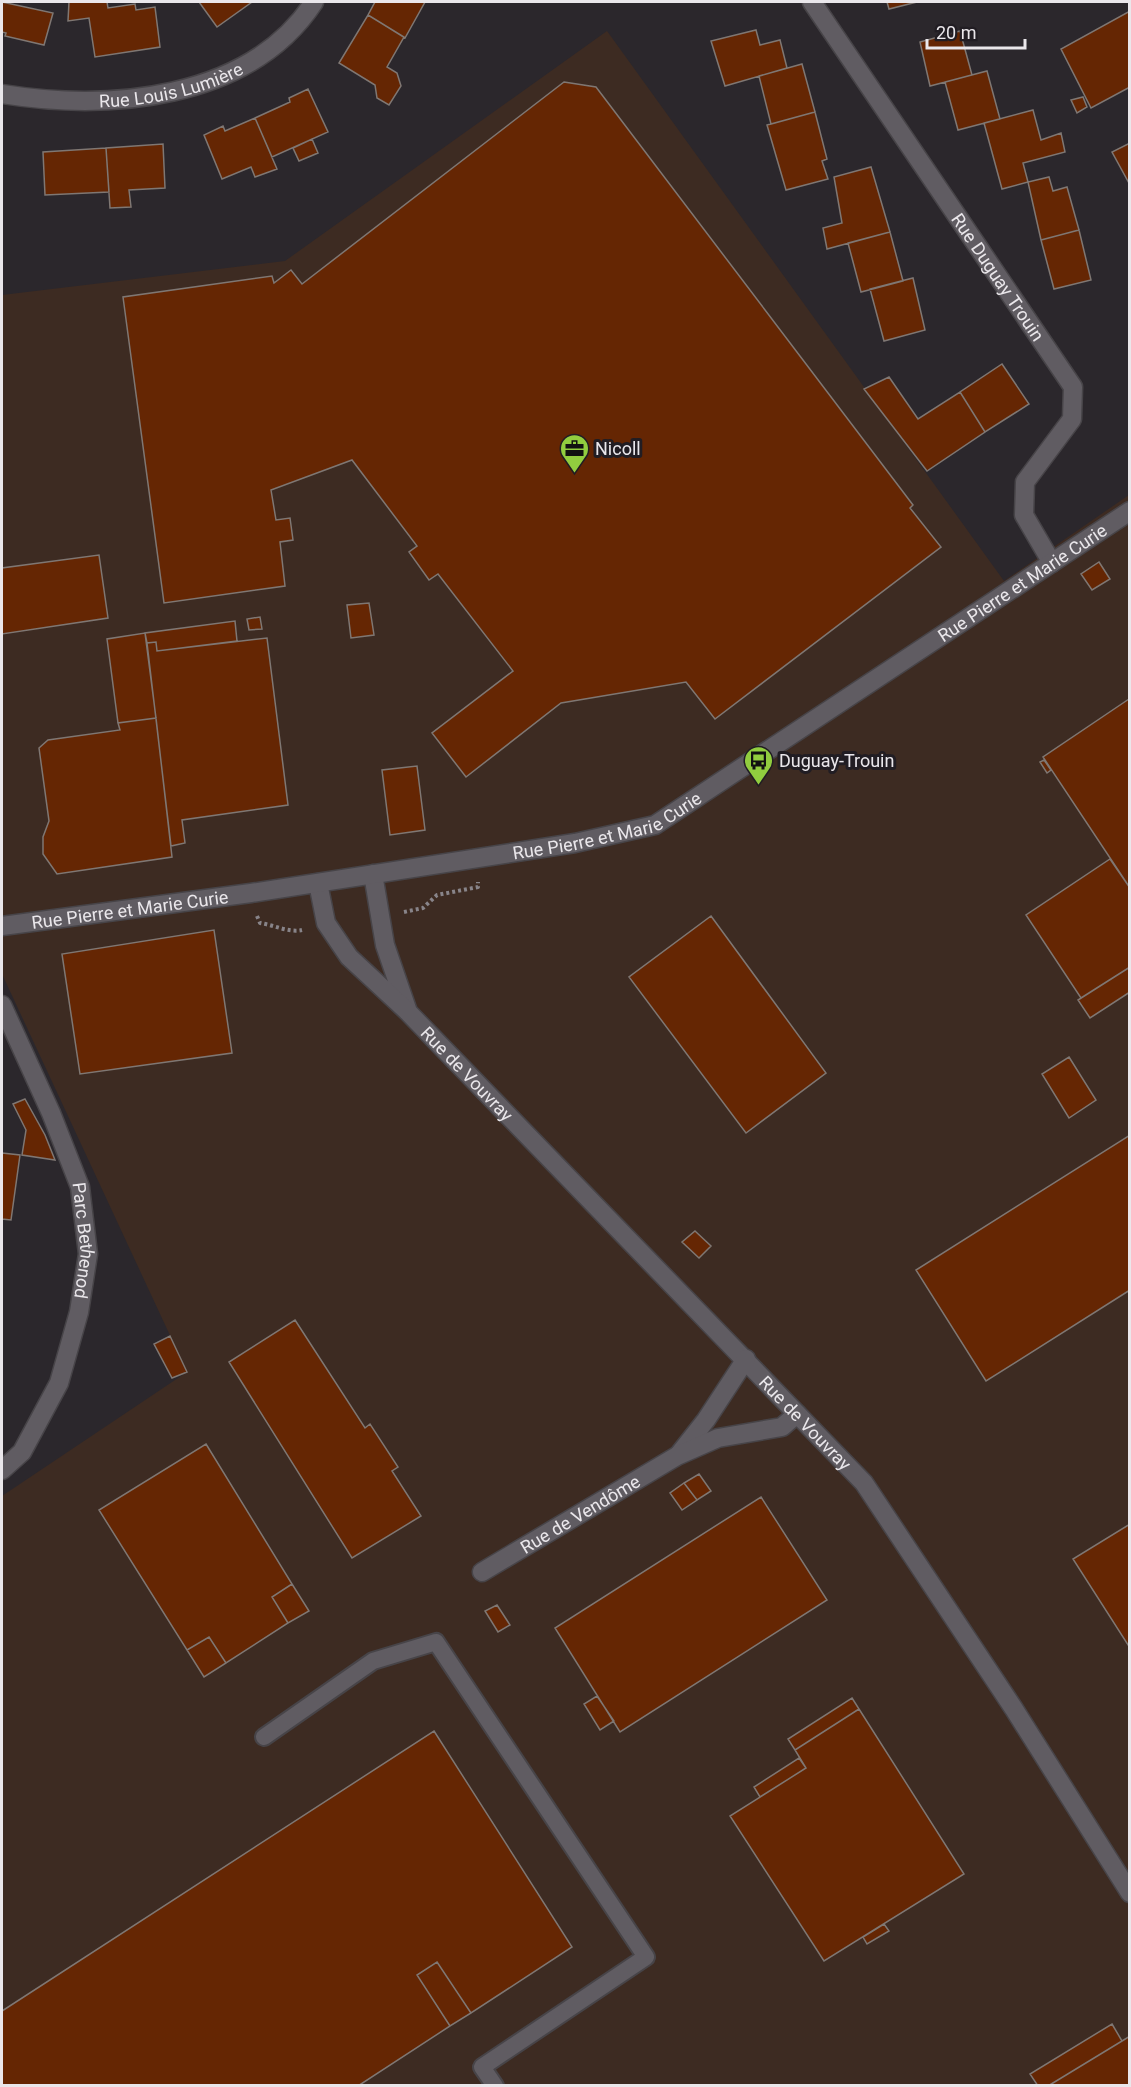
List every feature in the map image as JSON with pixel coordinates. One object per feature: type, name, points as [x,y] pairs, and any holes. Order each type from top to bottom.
[{"type":"street","name":"Rue Louis Lumière","points":[[2,94],[42,100],[100,101],[190,89],[232,71],[270,47],[304,18],[314,2]]},
{"type":"street","name":"Rue Duguay Trouin","points":[[812,2],[1073,387],[1072,419],[1025,482],[1024,515],[1052,563]]},
{"type":"street","name":"Rue Pierre et Marie Curie","points":[[2,926],[318,883],[575,843],[655,825],[1130,511]]},
{"type":"street","name":"Rue de Vouvray","points":[[373,874],[385,945],[407,1011]]},
{"type":"street","name":"Rue de Vouvray","points":[[318,883],[326,923],[349,957],[407,1011],[864,1483],[1014,1709],[1130,1893]]},
{"type":"street","name":"Parc Bethenod","points":[[2,1005],[51,1113],[80,1187],[88,1254],[79,1312],[59,1383],[22,1452],[2,1470]]},
{"type":"street","name":"Rue de Vendôme","points":[[677,1456],[706,1420],[746,1359]]},
{"type":"street","name":"Rue de Vendôme","points":[[482,1572],[677,1456],[718,1438],[782,1427],[797,1414]]},
{"type":"lane","points":[[264,1737],[373,1661],[436,1642],[639,1947],[645,1957],[482,2067],[495,2085]]},
{"type":"shaded area","points":[[607,31],[1004,581],[1129,495],[1129,2085],[2,2085],[2,1496],[187,1372],[2,974],[2,295],[285,261]]},
{"type":"building","points":[[2,2],[53,13],[44,45],[5,36],[6,33],[2,32]]},
{"type":"building","points":[[69,2],[107,2],[108,8],[135,4],[136,10],[155,7],[160,47],[95,57],[89,18],[68,21]]},
{"type":"building","points":[[199,2],[252,2],[217,27]]},
{"type":"building","points":[[375,2],[425,2],[405,38],[368,15]]},
{"type":"building","points":[[887,2],[917,2],[889,9]]},
{"type":"building","points":[[1130,11],[1130,87],[1091,108],[1061,49]]},
{"type":"building","points":[[368,15],[404,37],[387,67],[397,73],[401,86],[389,105],[377,98],[375,85],[339,63]]},
{"type":"building","points":[[756,30],[760,45],[780,40],[787,68],[725,86],[711,41]]},
{"type":"building","points":[[960,31],[972,75],[930,86],[920,42]]},
{"type":"building","points":[[802,64],[815,112],[771,124],[759,76]]},
{"type":"building","points":[[987,71],[1000,119],[958,130],[945,82]]},
{"type":"building","points":[[564,82],[596,87],[913,505],[910,508],[941,547],[715,719],[686,682],[561,703],[466,777],[432,733],[513,671],[438,574],[429,580],[409,552],[417,546],[352,460],[271,490],[276,520],[290,518],[293,540],[280,542],[285,586],[164,603],[123,297],[272,276],[274,283],[291,270],[302,284]]},
{"type":"building","points":[[308,89],[328,132],[272,157],[255,118],[290,102],[289,98]]},
{"type":"building","points":[[1083,97],[1087,107],[1077,113],[1071,100]]},
{"type":"building","points":[[1033,110],[1041,140],[1061,133],[1065,152],[1023,163],[1028,182],[1002,189],[984,123]]},
{"type":"building","points":[[815,112],[827,159],[822,161],[828,179],[786,190],[767,125]]},
{"type":"building","points":[[255,118],[277,169],[255,177],[251,167],[222,179],[204,135],[223,126],[225,131]]},
{"type":"building","points":[[312,139],[318,153],[299,161],[293,148]]},
{"type":"building","points":[[1130,143],[1130,185],[1112,152]]},
{"type":"building","points":[[163,144],[165,188],[129,190],[131,207],[110,208],[106,148]]},
{"type":"building","points":[[106,148],[109,192],[45,195],[43,152]]},
{"type":"building","points":[[871,167],[890,232],[827,249],[823,228],[842,223],[834,177]]},
{"type":"building","points":[[1049,177],[1053,191],[1067,187],[1079,230],[1041,240],[1028,182]]},
{"type":"building","points":[[1079,230],[1091,280],[1054,289],[1041,240]]},
{"type":"building","points":[[890,232],[903,281],[861,292],[848,243]]},
{"type":"building","points":[[913,278],[925,330],[884,341],[870,289]]},
{"type":"building","points":[[1002,364],[1029,404],[985,432],[960,392]]},
{"type":"building","points":[[889,377],[918,419],[960,392],[985,432],[927,471],[864,389]]},
{"type":"building","points":[[99,555],[108,618],[2,634],[2,568]]},
{"type":"building","points":[[1099,562],[1110,579],[1092,590],[1081,574]]},
{"type":"building","points":[[369,603],[374,635],[351,638],[347,605]]},
{"type":"building","points":[[260,617],[262,629],[249,630],[247,619]]},
{"type":"building","points":[[235,621],[237,641],[157,651],[156,642],[147,643],[145,633]]},
{"type":"building","points":[[145,633],[156,718],[118,723],[107,639]]},
{"type":"building","points":[[267,638],[288,805],[182,820],[185,843],[171,846],[147,643],[156,642],[157,651]]},
{"type":"building","points":[[1129,699],[1130,701],[1130,888],[1043,757]]},
{"type":"building","points":[[156,718],[172,857],[57,874],[43,854],[43,837],[49,821],[39,748],[48,740],[120,730],[118,723]]},
{"type":"building","points":[[1044,760],[1051,770],[1047,773],[1040,762]]},
{"type":"building","points":[[417,766],[425,830],[390,835],[382,770]]},
{"type":"building","points":[[1110,859],[1130,888],[1130,967],[1081,998],[1026,915]]},
{"type":"building","points":[[711,916],[826,1073],[746,1133],[629,977]]},
{"type":"building","points":[[214,930],[232,1053],[80,1074],[62,954]]},
{"type":"building","points":[[1130,967],[1130,992],[1090,1018],[1078,1000]]},
{"type":"building","points":[[1069,1057],[1096,1100],[1069,1118],[1042,1074]]},
{"type":"building","points":[[25,1099],[45,1135],[55,1160],[22,1155],[26,1130],[13,1104]]},
{"type":"building","points":[[1130,1135],[1130,1290],[986,1381],[916,1270]]},
{"type":"building","points":[[2,1153],[20,1155],[11,1220],[2,1219]]},
{"type":"building","points":[[695,1231],[711,1246],[699,1258],[682,1242]]},
{"type":"building","points":[[295,1320],[365,1428],[370,1424],[398,1467],[392,1471],[421,1516],[352,1558],[229,1362]]},
{"type":"building","points":[[170,1336],[187,1372],[172,1378],[154,1344]]},
{"type":"building","points":[[206,1444],[292,1584],[272,1597],[288,1623],[226,1663],[209,1637],[187,1650],[99,1510]]},
{"type":"building","points":[[699,1474],[711,1491],[697,1500],[684,1483]]},
{"type":"building","points":[[684,1483],[697,1500],[682,1510],[670,1493]]},
{"type":"building","points":[[761,1497],[827,1600],[620,1732],[555,1628]]},
{"type":"building","points":[[1130,1524],[1130,1648],[1073,1559]]},
{"type":"building","points":[[292,1584],[309,1611],[288,1623],[272,1597]]},
{"type":"building","points":[[497,1605],[510,1625],[498,1632],[485,1611]]},
{"type":"building","points":[[209,1637],[226,1663],[204,1677],[187,1650]]},
{"type":"building","points":[[597,1696],[614,1721],[600,1730],[584,1704]]},
{"type":"building","points":[[852,1698],[859,1709],[795,1750],[788,1739]]},
{"type":"building","points":[[859,1709],[964,1874],[824,1961],[730,1816],[806,1768],[795,1750]]},
{"type":"building","points":[[434,1731],[572,1947],[471,2013],[437,1962],[417,1975],[450,2026],[358,2086],[2,2086],[2,2011]]},
{"type":"building","points":[[799,1758],[806,1768],[760,1797],[754,1787]]},
{"type":"building","points":[[884,1924],[889,1931],[867,1944],[863,1937]]},
{"type":"building","points":[[437,1962],[471,2013],[450,2026],[417,1975]]},
{"type":"building","points":[[1112,2024],[1122,2041],[1048,2086],[1038,2086],[1030,2074]]},
{"type":"building","points":[[1130,2036],[1130,2086],[1048,2086],[1122,2041]]},
{"type":"place","name":"Nicoll","points":[[574,474]]},
{"type":"place","name":"Duguay-Trouin","points":[[758,786]]}]
